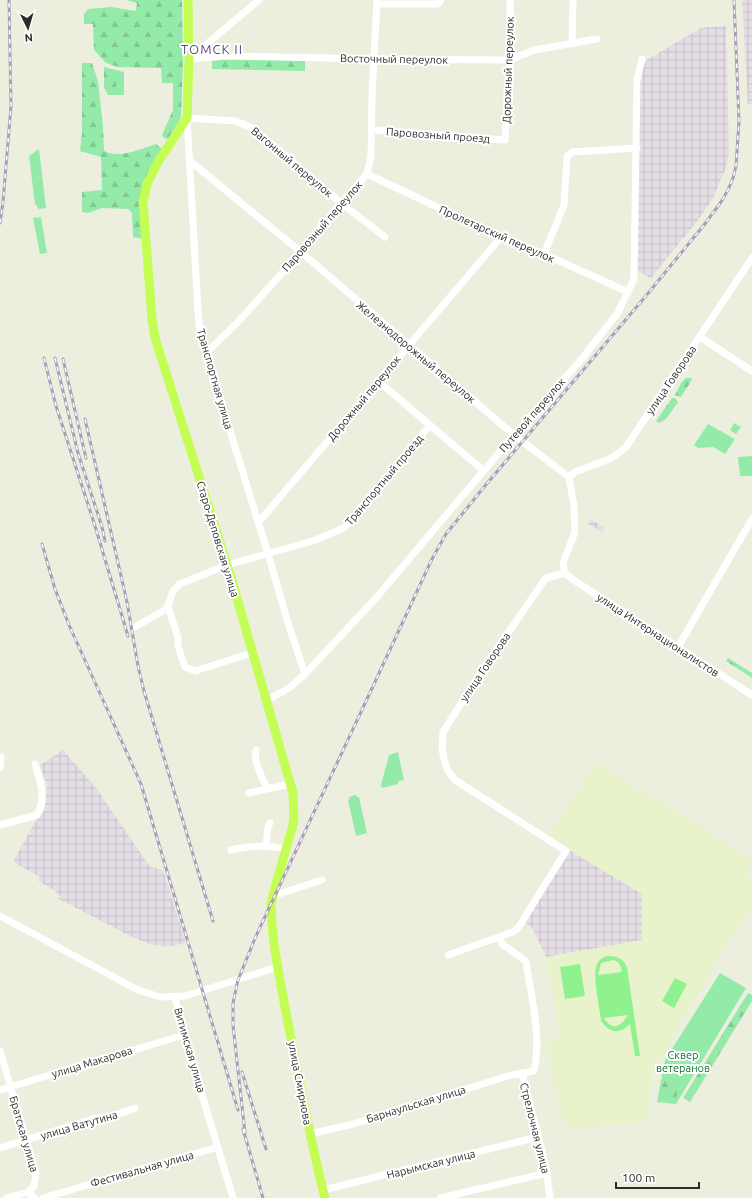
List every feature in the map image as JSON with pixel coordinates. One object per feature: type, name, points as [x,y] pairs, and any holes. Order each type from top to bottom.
[{"type":"main road","name":"Транспортная улица","points":[[187,118],[189,59],[188,0]]},
{"type":"main road","name":"Старо-Деповская улица","points":[[187,118],[158,162],[147,184],[143,202],[152,319],[155,338],[227,565],[293,793],[294,818],[271,904],[274,944],[278,968]]},
{"type":"main road","name":"улица Смирнова","points":[[278,968],[310,1134],[324,1194]]},
{"type":"street","points":[[189,59],[259,0]]},
{"type":"street","points":[[377,2],[438,4],[441,0]]},
{"type":"street","name":"Дорожный переулок","points":[[505,140],[510,60],[510,0]]},
{"type":"street","points":[[572,44],[573,0]]},
{"type":"street","name":"Паровозный переулок","points":[[206,353],[238,322],[301,252],[367,174],[371,156],[373,60],[377,2]]},
{"type":"street","name":"Восточный переулок","points":[[189,59],[226,56],[373,60],[510,60],[534,50],[597,39]]},
{"type":"street","name":"Путевой переулок","points":[[266,701],[289,688],[304,674],[376,598],[514,435],[585,355],[617,314],[634,279],[637,80],[642,59]]},
{"type":"street","name":"Транспортная улица","points":[[187,118],[200,331],[304,674]]},
{"type":"street","name":"Вагонный переулок","points":[[187,118],[236,121],[254,129],[341,203],[385,237]]},
{"type":"street","name":"Паровозный проезд","points":[[372,130],[505,140]]},
{"type":"street","points":[[544,254],[564,205],[568,154],[572,152],[637,148]]},
{"type":"street","name":"Железнодорожный переулок","points":[[190,161],[301,252],[514,435],[569,477]]},
{"type":"street","name":"Пролетарский переулок","points":[[367,174],[501,237],[544,254],[628,292]]},
{"type":"street","name":"Дорожный переулок","points":[[258,523],[501,237]]},
{"type":"street","name":"улица Говорова","points":[[569,477],[575,472],[612,458],[626,447],[752,258]]},
{"type":"street","points":[[700,337],[752,371]]},
{"type":"street","points":[[378,381],[484,471]]},
{"type":"street","name":"Транспортный проезд","points":[[168,606],[173,591],[180,584],[227,565],[313,541],[344,528],[430,425]]},
{"type":"street","points":[[565,573],[563,563],[575,532],[574,507],[569,477]]},
{"type":"street","points":[[678,647],[752,519]]},
{"type":"street","name":"улица Говорова","points":[[500,937],[513,932],[518,928],[566,851],[455,780],[448,771],[444,759],[442,748],[443,732],[483,668],[546,578],[565,573]]},
{"type":"street","name":"улица Интернационалистов","points":[[565,573],[572,579],[752,695]]},
{"type":"street","points":[[135,626],[165,610],[168,606]]},
{"type":"street","points":[[168,606],[185,667],[195,671],[252,652]]},
{"type":"street","points":[[256,750],[255,754],[258,769],[268,789]]},
{"type":"street","points":[[0,768],[1,757]]},
{"type":"street","points":[[0,825],[36,815],[41,808],[42,787],[35,764]]},
{"type":"street","points":[[249,793],[290,784]]},
{"type":"street","points":[[266,846],[268,827],[270,823]]},
{"type":"street","points":[[231,850],[254,845],[286,850]]},
{"type":"street","points":[[273,897],[322,880]]},
{"type":"street","name":"Витимская улица","points":[[0,916],[138,990],[160,997],[176,997],[184,1035],[233,1198]]},
{"type":"street","points":[[448,955],[500,937]]},
{"type":"street","name":"Стрелочная улица","points":[[500,937],[502,944],[526,961],[537,1038],[534,1071],[522,1073],[547,1173],[550,1196]]},
{"type":"street","points":[[176,997],[185,996],[278,968]]},
{"type":"street","name":"улица Макарова","points":[[0,1090],[184,1035]]},
{"type":"street","name":"Братская улица","points":[[0,1051],[36,1173],[34,1186],[28,1192]]},
{"type":"street","name":"Барнаульская улица","points":[[310,1134],[353,1124],[511,1075],[522,1073]]},
{"type":"street","name":"улица Ватутина","points":[[0,1148],[93,1119],[116,1115],[135,1108]]},
{"type":"street","name":"Нарымская улица","points":[[324,1194],[538,1137]]},
{"type":"street","name":"Фестивальная улица","points":[[43,1198],[218,1147]]},
{"type":"street","points":[[440,1198],[547,1173]]},
{"type":"street","points":[[8,1198],[28,1192],[35,1198]]},
{"type":"shaded area","points":[[742,0],[752,0],[752,104],[748,105]]},
{"type":"shaded area","points":[[726,26],[729,154],[725,170],[713,198],[698,220],[651,278],[636,270],[639,81],[645,61],[701,28]]},
{"type":"shaded area","points":[[591,519],[604,528],[602,532],[588,524]]},
{"type":"shaded area","points":[[63,750],[96,788],[150,867],[163,870],[186,943],[167,947],[150,944],[132,937],[59,899],[61,896],[57,894],[57,892],[38,881],[40,877],[13,862],[35,822],[45,810],[47,785],[40,765]]},
{"type":"shaded area","points":[[595,763],[752,860],[746,880],[752,885],[752,905],[724,948],[658,1064],[652,1065],[648,1122],[572,1128],[564,1123],[545,1043],[561,1039],[546,957],[642,940],[642,894],[549,838]]},
{"type":"shaded area","points":[[568,849],[642,894],[642,940],[546,957],[533,929],[526,923]]},
{"type":"green space","points":[[126,0],[182,0],[183,60],[181,118],[168,139],[164,138],[162,135],[173,110],[173,83],[162,83],[161,68],[118,67],[106,63],[94,50],[93,24],[84,24],[84,14],[88,9],[111,7],[136,11],[137,3]]},
{"type":"green space","points":[[226,59],[305,60],[305,71],[212,69],[212,61]]},
{"type":"green space","points":[[82,63],[92,63],[98,81],[104,151],[123,154],[156,144],[163,150],[145,184],[143,239],[133,237],[132,213],[128,209],[102,208],[88,213],[82,212],[82,192],[102,190],[101,157],[80,151],[82,133]]},
{"type":"green space","points":[[104,67],[116,70],[116,95],[108,95],[104,87]]},
{"type":"green space","points":[[116,70],[124,72],[124,95],[116,95]]},
{"type":"green space","points":[[39,149],[46,208],[39,209],[35,204],[29,156]]},
{"type":"green space","points":[[41,217],[47,253],[40,254],[33,218]]},
{"type":"green space","points":[[686,378],[691,378],[692,380],[681,397],[675,395],[681,383]]},
{"type":"green space","points":[[672,398],[675,398],[678,402],[666,419],[659,423],[656,421]]},
{"type":"green space","points":[[734,423],[741,427],[736,434],[730,430]]},
{"type":"green space","points":[[708,424],[735,439],[725,454],[713,447],[698,448],[694,445]]},
{"type":"green space","points":[[752,456],[752,476],[740,476],[738,457]]},
{"type":"green space","points":[[728,658],[752,673],[752,678],[726,661]]},
{"type":"green space","points":[[398,752],[404,780],[398,781],[398,784],[382,788],[381,785],[389,755]]},
{"type":"green space","points":[[356,795],[359,797],[367,833],[356,836],[348,800],[350,799],[349,797]]},
{"type":"green space","points":[[612,956],[620,958],[627,967],[640,1056],[635,1056],[630,1024],[622,1030],[615,1031],[608,1028],[601,1021],[595,972],[599,961],[606,957]],"holes":[[[613,960],[617,961],[622,972],[598,975],[601,963]],[[628,1015],[623,1022],[617,1026],[611,1025],[604,1018]]]},
{"type":"green space","points":[[580,964],[585,996],[565,999],[560,967]]},
{"type":"green space","name":"Сквер ветеранов","points":[[720,973],[746,988],[676,1104],[657,1102],[665,1060]]},
{"type":"green space","points":[[675,978],[687,984],[674,1008],[662,1001]]},
{"type":"green space","points":[[748,993],[752,995],[752,1001],[690,1102],[683,1098]]},
{"type":"green space","points":[[665,1069],[670,1071],[672,1081],[675,1083],[677,1088],[675,1101],[661,1100],[660,1095]]},
{"type":"railway","points":[[0,223],[11,106],[9,0]]},
{"type":"railway","points":[[245,1133],[233,1025],[233,1003],[238,980],[256,936],[432,559],[446,534],[645,297],[704,225],[728,190],[736,166],[739,121],[734,0]]},
{"type":"railway","points":[[44,358],[56,406],[95,526],[128,636]]},
{"type":"railway","points":[[55,358],[78,453],[102,527],[105,541]]},
{"type":"railway","points":[[63,359],[86,458]]},
{"type":"railway","points":[[85,419],[127,602],[138,666],[144,691],[213,921]]},
{"type":"railway","points":[[42,544],[55,589],[69,625],[141,784],[238,1110]]},
{"type":"railway","points":[[242,1072],[266,1149]]},
{"type":"railway","points":[[243,1129],[263,1198]]},
{"type":"district","name":"ТОМСК II","points":[[212,49]]}]
